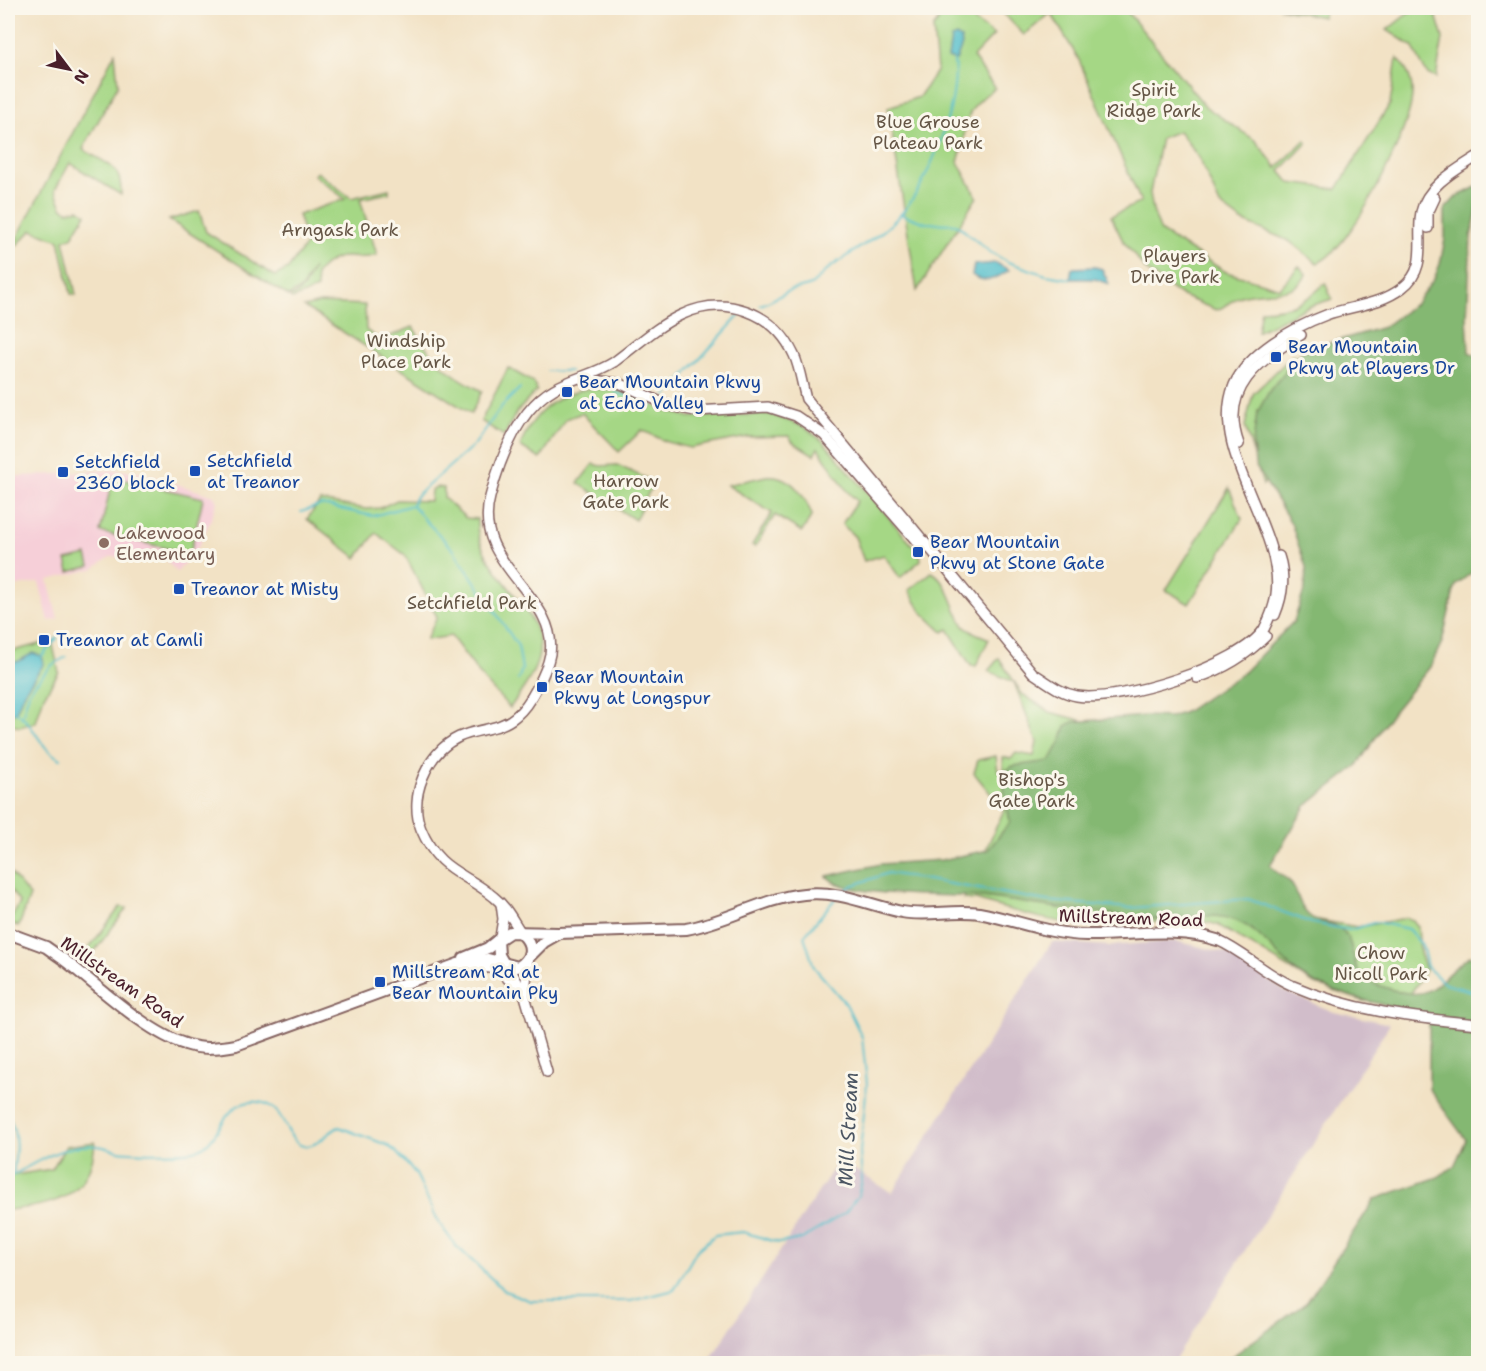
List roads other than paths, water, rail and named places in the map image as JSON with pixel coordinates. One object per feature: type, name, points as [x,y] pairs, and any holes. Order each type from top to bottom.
[{"type":"main road","name":"Millstream Road","points":[[522,934],[686,928],[706,925],[802,894],[836,894],[903,912],[979,914],[1050,932],[1113,936],[1192,934],[1217,940]]},
{"type":"main road","points":[[528,959],[530,943],[522,934],[510,932],[499,938],[499,955],[506,965],[518,968],[528,959],[544,942],[558,933]]},
{"type":"main road","name":"Millstream Road","points":[[8,933],[46,947],[168,1038],[204,1048],[236,1045],[461,964],[488,959],[506,965]]},
{"type":"main road","name":"Millstream Road","points":[[461,964],[463,958],[488,948],[499,938]]},
{"type":"street","points":[[522,934],[508,910],[492,895],[445,866],[429,847],[420,825],[419,788],[425,772],[440,751],[459,737],[499,727],[517,716],[542,679],[550,652],[548,630],[539,611],[498,555],[489,536],[486,516],[490,496],[522,418],[551,391],[605,368],[684,313],[714,306],[740,308],[763,317],[784,338],[795,357],[806,399],[1033,673],[1055,688],[1076,696],[1108,698],[1213,665],[1244,648],[1264,629],[1276,595],[1276,567],[1230,438],[1228,411],[1233,387],[1247,364],[1267,347],[1326,315],[1389,297],[1405,286],[1417,268],[1422,248],[1421,212],[1433,190],[1450,174],[1479,156]]},
{"type":"street","points":[[582,378],[619,383],[667,405],[694,411],[768,407],[796,416],[824,435],[841,453],[1029,676],[1053,693],[1074,701],[1110,703],[1216,671],[1248,654],[1269,633],[1283,596],[1282,567],[1236,437],[1235,411],[1240,391],[1248,376],[1264,358],[1313,328],[1329,320],[1391,302],[1409,290],[1422,271],[1427,249],[1428,213],[1437,194],[1456,178],[1479,164]]},
{"type":"street","points":[[499,938],[503,919],[501,904]]},
{"type":"street","name":"Millstream Road","points":[[1217,940],[1230,946],[1276,977],[1343,1004],[1412,1018],[1479,1024]]},
{"type":"street","points":[[527,1001],[528,959]]},
{"type":"street","points":[[461,964],[490,966],[500,970],[527,1001]]},
{"type":"street","points":[[506,965],[527,1001],[547,1072]]},
{"type":"water","points":[[956,36],[961,39],[962,45],[956,61],[948,58],[951,38]]},
{"type":"water","points":[[996,263],[1009,270],[996,278],[987,280],[972,275],[974,265]]},
{"type":"water","points":[[1072,268],[1102,269],[1109,284],[1095,279],[1070,279]]},
{"type":"water","points":[[33,653],[42,656],[44,664],[24,692],[16,712],[8,714],[8,661],[17,662]]},
{"type":"waterway","points":[[760,305],[791,290],[811,285],[828,269],[885,230],[901,214],[922,182],[940,141],[952,98],[955,78],[954,61]]},
{"type":"waterway","points":[[901,214],[926,223],[956,224],[990,252],[1008,262],[1046,275],[1070,279]]},
{"type":"waterway","points":[[666,396],[740,315]]},
{"type":"waterway","points":[[547,371],[570,371]]},
{"type":"waterway","points":[[301,512],[321,505],[373,516],[412,505],[416,496],[475,444],[502,406],[520,388]]},
{"type":"waterway","points":[[615,393],[641,399],[652,405]]},
{"type":"waterway","points":[[412,505],[422,516]]},
{"type":"waterway","points":[[423,518],[453,549],[518,646],[522,669],[518,680]]},
{"type":"waterway","points":[[42,656],[57,638]]},
{"type":"waterway","points":[[22,717],[29,692],[34,685],[52,665],[66,657]]},
{"type":"waterway","points":[[16,712],[28,723],[47,749],[61,759]]},
{"type":"waterway","name":"Mill Stream","points":[[842,893],[851,886],[888,873],[1047,901],[1130,908],[1248,899],[1312,923],[1350,930],[1377,922],[1408,929],[1422,945],[1427,967],[1445,984],[1478,993]]},
{"type":"waterway","name":"Mill Stream","points":[[8,1178],[50,1155],[74,1147],[100,1146],[119,1151],[147,1153],[197,1150],[206,1145],[229,1113],[246,1103],[258,1102],[276,1110],[294,1141],[300,1145],[312,1145],[339,1127],[387,1145],[416,1174],[437,1220],[455,1245],[505,1291],[531,1301],[631,1301],[674,1290],[697,1250],[715,1235],[743,1232],[779,1243],[802,1239],[845,1213],[858,1196],[862,1181],[860,1152],[867,1084],[862,1037],[846,1004],[814,967],[804,936],[835,899]]},
{"type":"waterway","points":[[8,1116],[15,1137],[16,1152],[13,1174]]},
{"type":"place","name":"Bear Mountain Pkwy at Players Dr","points":[[1276,357]]},
{"type":"place","name":"Bear Mountain Pkwy at Echo Valley","points":[[567,392]]},
{"type":"place","name":"Setchfield at Treanor","points":[[195,471]]},
{"type":"place","name":"Setchfield 2360 block","points":[[63,472]]},
{"type":"place","name":"Lakewood Elementary","points":[[104,543]]},
{"type":"place","name":"Bear Mountain Pkwy at Stone Gate","points":[[918,552]]},
{"type":"place","name":"Treanor at Misty","points":[[179,589]]},
{"type":"place","name":"Treanor at Camli","points":[[44,640]]},
{"type":"place","name":"Bear Mountain Pkwy at Longspur","points":[[542,687]]},
{"type":"place","name":"Millstream Rd at Bear Mountain Pky","points":[[380,982]]},
{"type":"park label","name":"Spirit Ridge Park","points":[[1154,100]]},
{"type":"park label","name":"Blue Grouse Plateau Park","points":[[928,132]]},
{"type":"park label","name":"Arngask Park","points":[[340,230]]},
{"type":"park label","name":"Players Drive Park","points":[[1175,266]]},
{"type":"park label","name":"Windship Place Park","points":[[406,351]]},
{"type":"park label","name":"Harrow Gate Park","points":[[626,491]]},
{"type":"park label","name":"Setchfield Park","points":[[472,603]]},
{"type":"park label","name":"Bishop's Gate Park","points":[[1032,790]]},
{"type":"park label","name":"Chow Nicoll Park","points":[[1381,963]]}]
